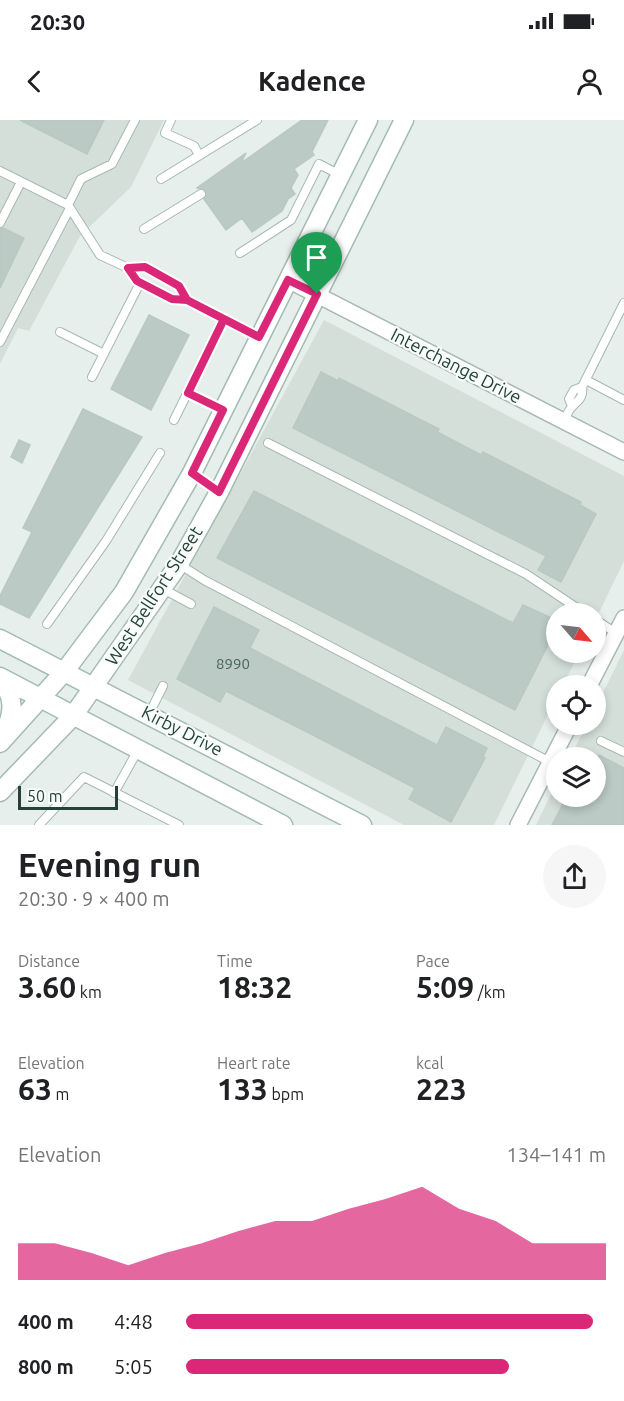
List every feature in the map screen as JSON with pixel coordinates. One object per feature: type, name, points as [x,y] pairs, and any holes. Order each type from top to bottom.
[{"type":"main road","name":"West Bellfort Street","points":[[1,742],[64,672],[124,591],[192,473],[368,120]]},
{"type":"main road","name":"West Bellfort Street","points":[[0,792],[73,716],[179,564],[219,492],[404,120]]},
{"type":"main road","points":[[192,473],[219,492]]},
{"type":"main road","name":"Kirby Drive","points":[[0,639],[362,825]]},
{"type":"main road","points":[[0,678],[8,688],[13,714],[1,742]]},
{"type":"main road","name":"Kirby Drive","points":[[0,678],[284,825]]},
{"type":"street","name":"Interchange Drive","points":[[288,280],[624,452]]},
{"type":"street","points":[[595,675],[624,618]]},
{"type":"street","points":[[518,825],[546,770]]},
{"type":"lane","points":[[0,342],[81,179],[112,164],[135,120]]},
{"type":"lane","points":[[171,120],[165,133],[194,146],[199,155]]},
{"type":"lane","points":[[161,179],[257,120]]},
{"type":"lane","points":[[240,253],[291,220],[319,164],[340,175]]},
{"type":"lane","points":[[0,171],[69,206],[100,255],[128,268],[140,283],[172,299],[187,300],[259,337]]},
{"type":"lane","points":[[0,223],[21,182]]},
{"type":"lane","points":[[144,229],[201,194]]},
{"type":"lane","points":[[128,268],[145,267],[171,281],[179,286],[187,300]]},
{"type":"lane","points":[[92,377],[140,283]]},
{"type":"lane","points":[[564,422],[572,405],[578,402],[583,393],[584,383],[624,303]]},
{"type":"lane","points":[[174,420],[224,319]]},
{"type":"lane","points":[[60,332],[104,354]]},
{"type":"lane","points":[[584,383],[624,399]]},
{"type":"lane","points":[[188,393],[223,410]]},
{"type":"lane","points":[[268,443],[526,574],[570,603]]},
{"type":"lane","points":[[47,624],[106,541],[160,453]]},
{"type":"lane","points":[[179,564],[204,580],[546,760]]},
{"type":"lane","points":[[162,589],[190,604]]},
{"type":"lane","points":[[606,626],[616,633]]},
{"type":"lane","points":[[149,714],[163,686]]},
{"type":"lane","points":[[602,741],[624,752]]},
{"type":"lane","points":[[114,793],[138,750]]},
{"type":"lane","points":[[39,825],[84,777],[179,825]]},
{"type":"shaded area","points":[[0,120],[164,120],[131,187],[80,236],[29,331],[18,328],[0,364]]},
{"type":"shaded area","points":[[324,320],[624,476],[624,561],[604,603],[546,603],[546,663],[574,663],[568,675],[546,675],[546,718],[494,825],[404,825],[128,680]]},
{"type":"shaded area","points":[[624,650],[624,825],[536,825],[546,804],[546,807],[606,807],[606,747],[575,747],[582,735],[606,735],[606,687]]},
{"type":"building","points":[[20,120],[104,120],[87,154]]},
{"type":"building","points":[[302,120],[328,120],[312,152],[314,155],[294,169],[298,175],[291,188],[295,194],[288,199],[282,211],[252,232],[242,218],[226,230],[204,199],[206,190],[197,188],[246,153],[241,163]]},
{"type":"building","points":[[3,228],[24,238],[0,288],[0,229]]},
{"type":"building","points":[[149,315],[189,335],[151,410],[111,389]]},
{"type":"building","points":[[321,372],[338,381],[339,378],[439,429],[437,432],[481,455],[483,452],[581,502],[580,505],[596,514],[561,582],[538,570],[546,556],[293,428]]},
{"type":"building","points":[[83,409],[142,437],[29,618],[0,604],[0,596],[32,532],[23,528]]},
{"type":"building","points":[[19,440],[30,445],[22,463],[11,457]]},
{"type":"building","points":[[254,491],[513,623],[523,605],[546,615],[546,649],[515,710],[217,558]]},
{"type":"building","points":[[214,607],[259,630],[250,648],[437,745],[446,727],[487,748],[483,757],[485,758],[451,822],[409,799],[415,788],[226,691],[220,702],[177,679]]},
{"type":"building","points":[[606,759],[624,768],[624,825],[552,825],[561,807],[606,807]]},
{"type":"route","points":[[317,294],[219,492],[192,473],[223,410],[188,393],[224,319],[187,300],[179,286],[145,267],[128,268],[137,281],[172,299],[187,300],[259,337],[288,280],[317,294]]}]
